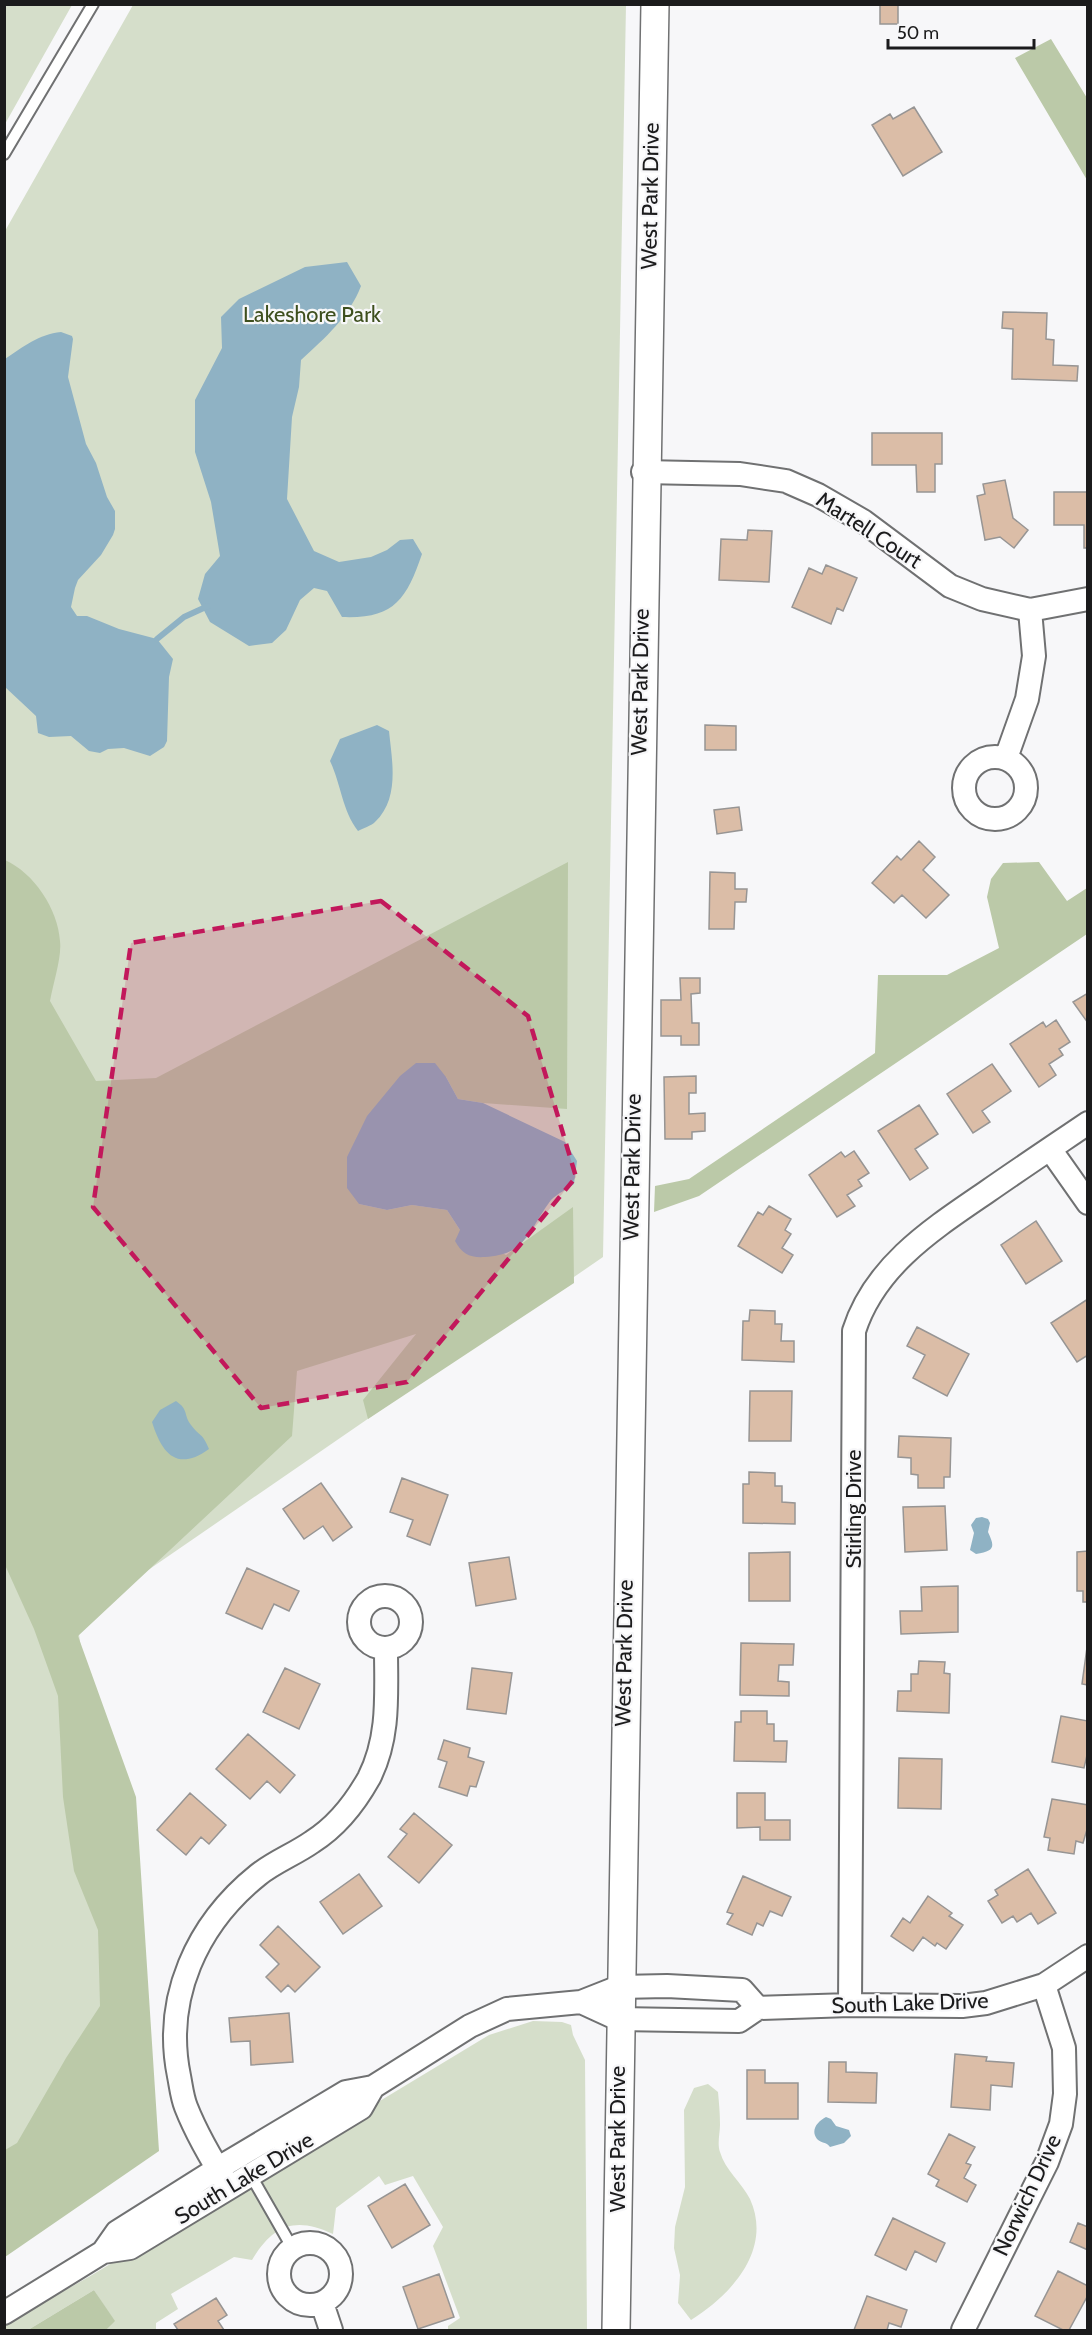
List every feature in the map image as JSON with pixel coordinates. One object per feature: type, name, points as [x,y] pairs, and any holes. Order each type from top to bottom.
[{"type":"street","name":"West Park Drive","points":[[616,2331],[618,2019],[643,472],[655,4]]},
{"type":"street","name":"Martell Court","points":[[643,472],[740,474],[786,481],[818,495],[863,522],[950,586],[982,599],[1030,610],[1088,599]]},
{"type":"street","points":[[1006,758],[1027,699],[1034,656],[1030,610]]},
{"type":"street","name":"Stirling Drive","points":[[850,2005],[854,1331],[868,1298],[897,1260],[947,1220],[1088,1123]]},
{"type":"street","points":[[1050,1149],[1088,1203]]},
{"type":"street","points":[[223,2178],[184,2105],[175,2058],[175,2012],[186,1969],[212,1921],[235,1896],[259,1874],[314,1842],[331,1828],[358,1795],[370,1776],[386,1724],[386,1649]]},
{"type":"street","name":"South Lake Drive","points":[[581,2002],[618,2019],[739,2021],[758,2008],[850,2005],[962,2006],[986,2003],[1044,1985],[1088,1956]]},
{"type":"street","name":"Norwich Drive","points":[[963,2331],[1047,2162],[1061,2124],[1065,2094],[1065,2048],[1044,1985]]},
{"type":"street","name":"South Lake Drive","points":[[4,2313],[103,2252],[117,2232],[223,2178],[346,2092],[373,2087],[470,2026],[507,2009],[581,2002],[619,1987],[667,1986],[742,1990],[758,2008]]},
{"type":"street","name":"South Lake Drive","points":[[223,2178],[250,2174],[361,2108],[373,2087]]},
{"type":"street","points":[[312,2243],[331,2251],[338,2259],[341,2280],[331,2298],[312,2306],[292,2300],[281,2284],[280,2264],[292,2248],[312,2243]]},
{"type":"street","points":[[322,2303],[331,2331]]},
{"type":"lane","points":[[4,154],[93,4]]},
{"type":"lane","points":[[250,2174],[292,2248]]},
{"type":"highlighted area","points":[[381,901],[528,1016],[576,1177],[407,1382],[261,1408],[93,1207],[131,943]]},
{"type":"green space","points":[[4,5],[72,5],[5,124]]},
{"type":"green space","name":"Lakeshore Park","points":[[133,5],[626,5],[603,1257],[77,1619],[133,2043],[5,2181],[5,231]]},
{"type":"green space","points":[[1051,39],[1087,98],[1087,180],[1015,58]]},
{"type":"green space","points":[[5,860],[16,866],[35,883],[43,893],[55,917],[60,947],[59,963],[50,1001],[96,1081],[156,1078],[568,862],[567,1109],[458,1099],[446,1077],[359,1204],[387,1210],[412,1205],[447,1210],[460,1230],[506,1255],[573,1207],[574,1283],[368,1419],[363,1400],[416,1334],[297,1371],[292,1436],[78,1636],[136,1797],[159,2151],[5,2257],[5,2150],[17,2143],[66,2058],[100,2006],[98,1930],[74,1871],[63,1797],[58,1696],[34,1629],[5,1565]]},
{"type":"green space","points":[[1039,862],[1067,901],[1087,888],[1087,934],[699,1196],[654,1212],[655,1186],[689,1179],[875,1053],[878,975],[947,975],[999,948],[987,897],[991,879],[1003,863]]},
{"type":"green space","points":[[533,2021],[562,2022],[571,2025],[573,2035],[585,2060],[587,2330],[448,2330],[448,2326],[460,2318],[433,2246],[443,2227],[413,2176],[385,2185],[379,2176],[336,2208],[333,2234],[307,2226],[286,2227],[268,2239],[252,2260],[234,2257],[171,2294],[178,2309],[156,2323],[156,2330],[106,2330],[114,2321],[94,2290],[28,2330],[5,2330],[4,2325],[92,2275],[489,2035]]},
{"type":"green space","points":[[708,2084],[718,2092],[719,2146],[722,2159],[750,2199],[756,2218],[756,2236],[752,2253],[733,2284],[706,2310],[691,2320],[678,2303],[680,2275],[674,2248],[675,2227],[685,2187],[684,2110],[694,2088]]},
{"type":"green space","points":[[94,2290],[115,2321],[106,2330],[28,2330]]},
{"type":"water","points":[[347,262],[361,286],[356,297],[336,326],[301,360],[299,387],[292,417],[287,499],[314,551],[339,562],[371,557],[387,550],[400,540],[413,539],[422,554],[403,595],[386,610],[374,615],[342,617],[327,591],[314,588],[300,600],[286,630],[272,643],[249,646],[210,622],[198,599],[205,574],[220,556],[211,502],[195,452],[195,400],[222,348],[221,317],[239,299],[305,267]]},
{"type":"water","points":[[61,332],[72,336],[73,339],[68,377],[86,444],[115,511],[113,535],[101,555],[78,580],[71,607],[77,616],[87,616],[119,629],[157,639],[173,659],[169,677],[167,741],[164,747],[150,756],[124,748],[108,749],[100,753],[89,751],[71,736],[49,737],[38,733],[36,716],[5,687],[5,359],[38,338]]},
{"type":"water","points":[[377,725],[389,731],[391,791],[383,812],[373,823],[358,831],[348,814],[330,761],[340,739]]},
{"type":"water","points":[[416,1063],[435,1063],[458,1099],[483,1103],[565,1142],[577,1161],[574,1184],[551,1200],[526,1239],[510,1251],[485,1257],[471,1256],[464,1252],[455,1241],[460,1230],[447,1210],[412,1205],[387,1210],[359,1204],[347,1188],[347,1157],[367,1116],[400,1076]]},
{"type":"water","points":[[176,1401],[183,1407],[189,1421],[203,1437],[209,1449],[198,1456],[180,1459],[172,1456],[166,1451],[156,1433],[152,1422],[160,1410]]},
{"type":"water","points":[[976,1518],[988,1519],[990,1523],[988,1532],[992,1547],[990,1550],[976,1554],[970,1550],[974,1533],[971,1525]]},
{"type":"water","points":[[826,2117],[831,2119],[836,2126],[849,2130],[851,2136],[844,2143],[830,2147],[817,2139],[814,2132],[816,2126]]},
{"type":"building","points":[[880,4],[898,4],[898,24],[880,24]]},
{"type":"building","points":[[914,107],[942,152],[903,176],[872,125],[890,114],[893,119]]},
{"type":"building","points":[[1003,312],[1047,313],[1046,339],[1054,340],[1053,365],[1078,366],[1077,381],[1012,379],[1013,329],[1002,328]]},
{"type":"building","points":[[872,433],[942,433],[942,464],[935,464],[935,492],[917,492],[916,465],[872,465]]},
{"type":"building","points":[[1005,480],[1013,518],[1028,530],[1014,548],[1000,537],[985,540],[977,496],[985,494],[983,484]]},
{"type":"building","points":[[1054,492],[1088,492],[1088,548],[1084,548],[1084,525],[1054,525]]},
{"type":"building","points":[[748,530],[772,531],[769,582],[719,580],[721,539],[747,540]]},
{"type":"building","points":[[826,565],[857,578],[843,611],[837,608],[831,624],[792,607],[809,568],[822,574]]},
{"type":"building","points":[[705,725],[736,726],[736,750],[705,750]]},
{"type":"building","points":[[739,807],[742,830],[717,834],[714,810]]},
{"type":"building","points":[[919,841],[935,857],[923,870],[949,895],[926,918],[902,895],[894,903],[872,883],[897,856],[901,860]]},
{"type":"building","points":[[710,872],[735,873],[735,889],[747,889],[746,902],[735,902],[734,929],[709,929]]},
{"type":"building","points":[[680,978],[700,978],[700,993],[691,994],[692,1023],[699,1023],[699,1045],[681,1045],[681,1036],[661,1036],[661,1000],[681,1000]]},
{"type":"building","points":[[1088,993],[1088,1023],[1073,1002]]},
{"type":"building","points":[[1056,1020],[1070,1042],[1059,1049],[1063,1055],[1049,1064],[1056,1075],[1039,1087],[1010,1044],[1043,1022],[1046,1027]]},
{"type":"building","points":[[992,1064],[1011,1091],[982,1111],[990,1122],[973,1133],[947,1094]]},
{"type":"building","points":[[696,1076],[696,1093],[689,1093],[689,1114],[705,1113],[705,1131],[692,1132],[692,1139],[665,1139],[664,1077]]},
{"type":"building","points":[[919,1105],[938,1134],[915,1149],[928,1168],[910,1180],[878,1131]]},
{"type":"building","points":[[854,1151],[869,1173],[858,1180],[862,1186],[847,1195],[855,1206],[837,1217],[809,1175],[841,1152],[845,1157]]},
{"type":"building","points":[[769,1206],[791,1219],[785,1230],[791,1234],[782,1248],[793,1255],[782,1273],[738,1246],[758,1212],[763,1215]]},
{"type":"building","points":[[1036,1221],[1062,1261],[1026,1284],[1001,1245]]},
{"type":"building","points":[[1088,1299],[1088,1355],[1077,1362],[1051,1323]]},
{"type":"building","points":[[750,1310],[775,1311],[775,1324],[782,1324],[781,1341],[794,1341],[794,1362],[742,1360],[743,1321],[749,1321]]},
{"type":"building","points":[[917,1327],[969,1354],[947,1396],[913,1378],[925,1355],[907,1346]]},
{"type":"building","points":[[750,1391],[792,1391],[791,1441],[749,1441]]},
{"type":"building","points":[[899,1436],[951,1438],[950,1477],[944,1477],[944,1488],[918,1488],[918,1475],[911,1474],[911,1458],[898,1457]]},
{"type":"building","points":[[749,1472],[775,1473],[775,1486],[782,1486],[782,1502],[795,1503],[795,1524],[743,1523],[743,1484],[749,1484]]},
{"type":"building","points":[[402,1478],[448,1495],[430,1545],[407,1536],[413,1520],[390,1512]]},
{"type":"building","points":[[321,1483],[352,1527],[333,1541],[323,1526],[304,1539],[283,1509]]},
{"type":"building","points":[[945,1506],[947,1550],[905,1552],[903,1507]]},
{"type":"building","points":[[1088,1551],[1088,1602],[1083,1602],[1083,1591],[1077,1591],[1077,1552]]},
{"type":"building","points":[[790,1552],[790,1601],[749,1601],[749,1553]]},
{"type":"building","points":[[509,1557],[516,1599],[476,1606],[469,1563]]},
{"type":"building","points":[[247,1568],[299,1591],[289,1611],[274,1604],[262,1629],[226,1613]]},
{"type":"building","points":[[958,1586],[958,1632],[901,1634],[900,1611],[922,1611],[921,1587]]},
{"type":"building","points":[[1088,1640],[1088,1685],[1082,1684]]},
{"type":"building","points":[[741,1643],[794,1644],[793,1665],[779,1665],[778,1681],[789,1682],[789,1696],[740,1695]]},
{"type":"building","points":[[919,1661],[945,1662],[944,1673],[950,1674],[949,1713],[897,1711],[898,1691],[911,1691],[911,1674],[918,1674]]},
{"type":"building","points":[[285,1668],[320,1684],[299,1729],[263,1712]]},
{"type":"building","points":[[472,1668],[512,1673],[506,1714],[467,1709]]},
{"type":"building","points":[[741,1711],[767,1711],[767,1724],[774,1724],[774,1741],[787,1741],[786,1762],[734,1761],[735,1722],[741,1722]]},
{"type":"building","points":[[1061,1716],[1088,1721],[1088,1751],[1084,1768],[1052,1762]]},
{"type":"building","points":[[248,1734],[295,1775],[280,1793],[267,1781],[250,1799],[216,1769]]},
{"type":"building","points":[[444,1740],[470,1748],[468,1757],[484,1762],[476,1787],[470,1786],[467,1796],[439,1787],[447,1762],[438,1759]]},
{"type":"building","points":[[899,1758],[942,1759],[941,1809],[898,1808]]},
{"type":"building","points":[[190,1793],[226,1825],[209,1844],[201,1837],[186,1855],[157,1830]]},
{"type":"building","points":[[737,1793],[765,1793],[765,1820],[790,1820],[790,1840],[760,1840],[760,1827],[737,1828]]},
{"type":"building","points":[[1052,1799],[1088,1805],[1088,1826],[1083,1843],[1076,1841],[1074,1854],[1048,1850],[1050,1838],[1044,1837]]},
{"type":"building","points":[[414,1813],[452,1845],[419,1883],[388,1857],[407,1834],[400,1829]]},
{"type":"building","points":[[1028,1869],[1056,1913],[1038,1924],[1031,1913],[1017,1922],[1013,1916],[1002,1923],[988,1901],[998,1895],[995,1890]]},
{"type":"building","points":[[359,1874],[382,1906],[343,1934],[320,1902]]},
{"type":"building","points":[[743,1876],[791,1897],[782,1916],[770,1911],[763,1926],[757,1923],[752,1935],[727,1924],[733,1914],[727,1912]]},
{"type":"building","points":[[928,1896],[952,1913],[949,1916],[963,1925],[946,1949],[937,1943],[935,1946],[923,1937],[913,1951],[891,1936],[903,1918],[910,1923]]},
{"type":"building","points":[[278,1926],[320,1967],[295,1992],[288,1985],[281,1992],[266,1977],[279,1964],[260,1945]]},
{"type":"building","points":[[289,2013],[293,2062],[251,2065],[250,2041],[231,2042],[229,2018]]},
{"type":"building","points":[[955,2054],[987,2057],[986,2061],[1014,2063],[1012,2087],[991,2085],[990,2110],[951,2107]]},
{"type":"building","points":[[829,2062],[846,2062],[846,2072],[877,2073],[876,2103],[828,2102]]},
{"type":"building","points":[[747,2070],[765,2070],[765,2083],[798,2083],[798,2119],[747,2119]]},
{"type":"building","points":[[949,2134],[975,2147],[966,2163],[971,2165],[964,2178],[976,2185],[967,2202],[936,2186],[939,2180],[928,2174]]},
{"type":"building","points":[[405,2184],[430,2225],[392,2248],[368,2206]]},
{"type":"building","points":[[893,2218],[945,2243],[936,2262],[915,2251],[906,2270],[875,2255]]},
{"type":"building","points":[[1078,2223],[1088,2227],[1088,2250],[1070,2242]]},
{"type":"building","points":[[1058,2271],[1088,2286],[1088,2295],[1069,2330],[1063,2330],[1035,2316]]},
{"type":"building","points":[[439,2274],[454,2317],[418,2329],[403,2287]]},
{"type":"building","points":[[867,2296],[907,2310],[901,2327],[889,2323],[887,2330],[854,2330]]},
{"type":"building","points":[[216,2298],[227,2315],[218,2321],[224,2330],[178,2330],[174,2324]]},
{"type":"waterway","points":[[157,639],[184,617],[208,606]]}]
